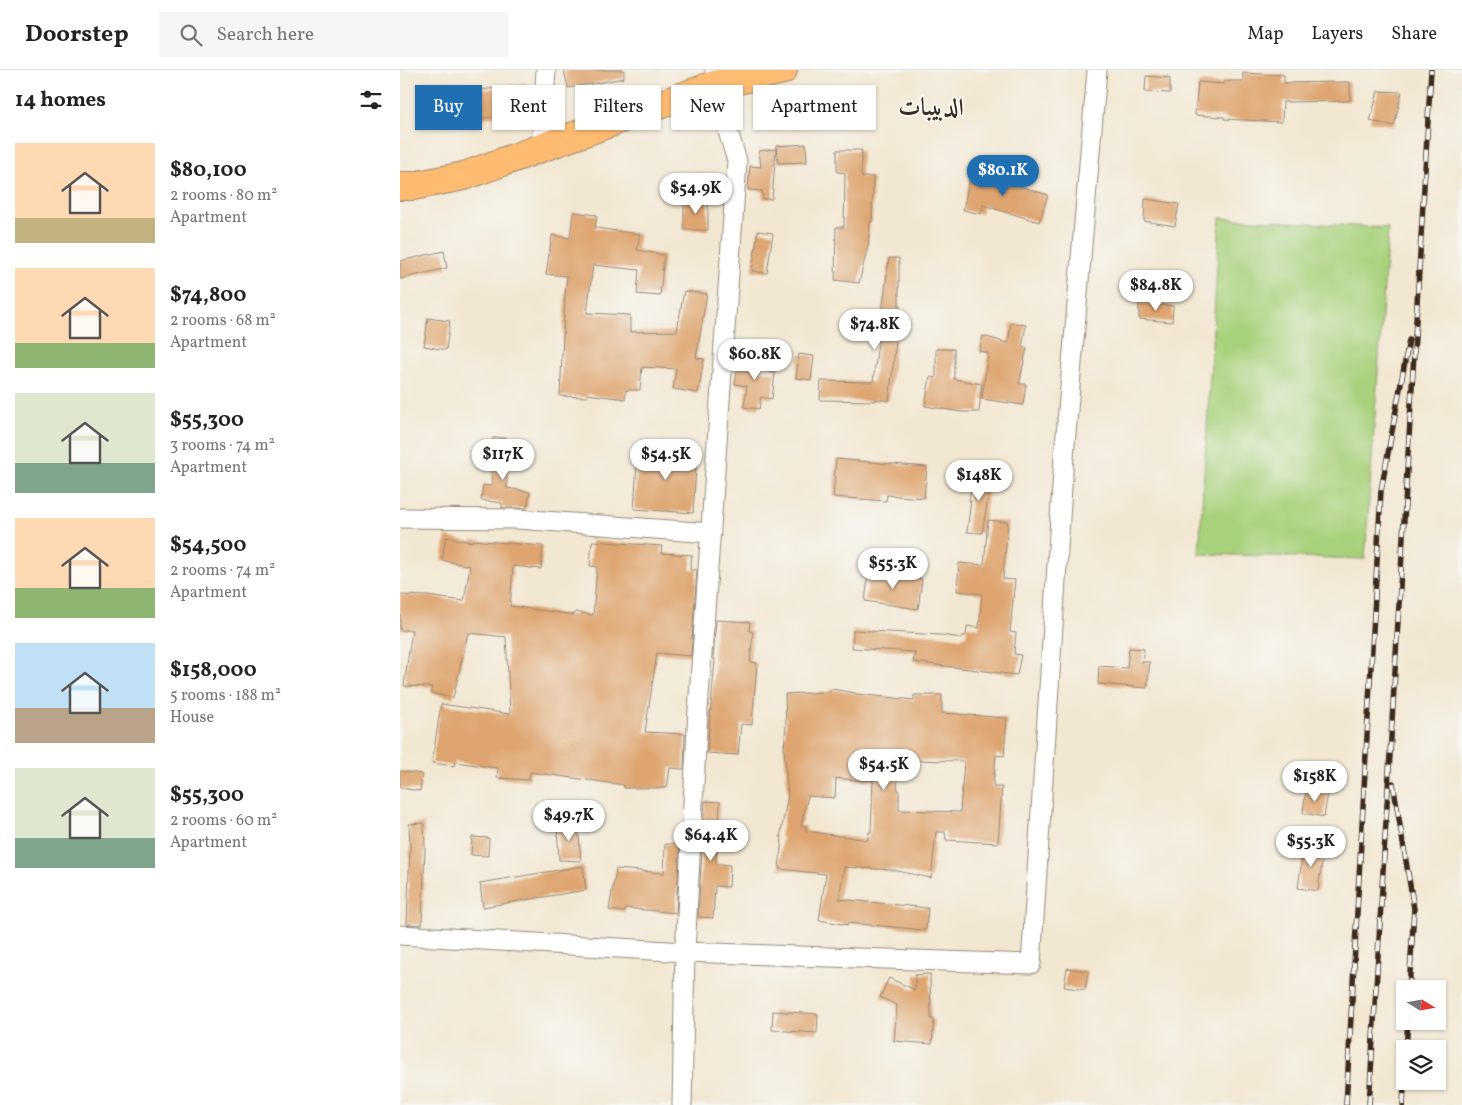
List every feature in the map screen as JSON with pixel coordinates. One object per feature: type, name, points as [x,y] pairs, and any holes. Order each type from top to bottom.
[{"type":"main road","points":[[400,186],[413,186],[464,176],[541,148],[715,78],[783,70]]},
{"type":"street","points":[[541,148],[546,70]]},
{"type":"street","points":[[400,935],[685,952],[1031,964],[1064,457],[1097,70]]},
{"type":"street","points":[[682,1105],[685,952],[698,720],[737,161],[715,78]]},
{"type":"street","points":[[400,518],[517,519],[711,533]]},
{"type":"green space","points":[[1220,218],[1388,228],[1365,559],[1199,554]]},
{"type":"building","points":[[564,70],[624,70],[624,78],[575,85],[575,87],[568,88]]},
{"type":"building","points":[[1243,73],[1284,75],[1284,83],[1350,82],[1350,101],[1283,102],[1282,122],[1224,119],[1224,117],[1195,115],[1198,82],[1224,84],[1224,81],[1243,81]]},
{"type":"building","points":[[1146,76],[1170,78],[1170,93],[1145,92]]},
{"type":"building","points":[[492,89],[492,117],[482,118],[482,90]]},
{"type":"building","points":[[1378,91],[1402,92],[1394,126],[1370,121]]},
{"type":"building","points":[[806,144],[807,162],[778,163],[776,146]]},
{"type":"building","points":[[776,149],[772,199],[763,199],[762,191],[748,190],[750,166],[761,167],[759,151]]},
{"type":"building","points":[[837,150],[862,150],[861,177],[873,177],[872,222],[870,222],[868,246],[859,283],[835,280],[836,227],[844,227],[845,173],[837,172]]},
{"type":"building","points":[[972,168],[988,173],[987,176],[1048,195],[1039,222],[983,205],[981,214],[963,210]]},
{"type":"building","points":[[1145,199],[1179,204],[1175,226],[1144,221]]},
{"type":"building","points":[[684,200],[708,201],[708,230],[684,230]]},
{"type":"building","points":[[573,212],[597,215],[595,228],[640,234],[637,250],[664,255],[660,296],[637,294],[639,270],[593,265],[587,313],[630,315],[630,332],[677,331],[684,291],[707,294],[696,358],[704,359],[698,393],[673,389],[676,369],[642,367],[640,390],[626,390],[625,399],[587,394],[587,397],[560,396],[567,276],[546,274],[552,235],[570,238]]},
{"type":"building","points":[[758,231],[773,233],[767,273],[752,271]]},
{"type":"building","points":[[444,251],[447,268],[400,279],[400,261]]},
{"type":"building","points":[[889,258],[899,258],[900,306],[889,401],[875,399],[875,401],[820,400],[821,381],[873,382]]},
{"type":"building","points":[[1139,303],[1173,306],[1172,322],[1139,319]]},
{"type":"building","points":[[428,318],[450,321],[446,350],[424,346]]},
{"type":"building","points":[[1011,323],[1026,325],[1022,347],[1027,348],[1019,384],[1026,384],[1023,405],[982,399],[988,353],[979,351],[983,336],[1008,343]]},
{"type":"building","points":[[936,349],[954,349],[954,379],[982,384],[979,412],[962,412],[925,406],[930,377],[936,378]]},
{"type":"building","points":[[799,354],[814,356],[811,380],[796,378]]},
{"type":"building","points":[[739,356],[763,360],[762,371],[775,373],[772,399],[761,397],[759,409],[744,407],[747,386],[735,384]]},
{"type":"building","points":[[493,438],[507,438],[507,488],[530,492],[527,508],[502,508],[502,503],[481,500],[483,485],[492,486]]},
{"type":"building","points":[[638,449],[697,453],[693,513],[634,509]]},
{"type":"building","points":[[836,459],[927,467],[924,498],[887,495],[886,501],[833,497]]},
{"type":"building","points":[[973,473],[992,476],[982,533],[967,532]]},
{"type":"building","points":[[988,520],[1008,522],[1003,579],[1015,580],[1010,632],[1016,633],[1014,654],[1021,655],[1017,675],[913,662],[915,652],[852,648],[853,630],[962,638],[962,636],[966,636],[967,626],[979,628],[982,594],[957,591],[959,563],[984,565]]},
{"type":"building","points":[[446,537],[472,542],[472,540],[543,546],[541,569],[513,566],[510,606],[574,615],[575,612],[593,615],[597,567],[590,566],[592,541],[662,546],[661,553],[692,555],[690,570],[697,570],[691,656],[657,653],[645,732],[685,734],[684,769],[670,768],[667,788],[624,788],[624,785],[530,772],[529,780],[497,778],[498,768],[455,762],[454,766],[432,763],[441,704],[510,714],[506,637],[468,633],[453,698],[431,693],[432,687],[404,686],[412,630],[400,630],[400,595],[427,596],[464,601],[470,566],[442,560]]},
{"type":"building","points":[[869,571],[922,579],[918,609],[865,601]]},
{"type":"building","points":[[716,620],[750,622],[749,631],[753,632],[750,662],[757,663],[752,725],[741,724],[738,755],[707,753],[715,659],[713,659]]},
{"type":"building","points":[[1129,648],[1144,649],[1142,662],[1150,662],[1147,688],[1098,684],[1099,666],[1127,668]]},
{"type":"building","points":[[831,689],[856,694],[914,700],[914,695],[942,695],[942,713],[1007,718],[1004,756],[996,755],[993,787],[1002,787],[998,843],[946,840],[945,832],[936,832],[931,878],[893,870],[844,867],[839,899],[928,908],[926,930],[848,923],[848,925],[819,920],[826,874],[779,869],[782,837],[780,837],[788,795],[784,750],[786,724],[785,694],[830,692]],"holes":[[[895,760],[964,761],[960,812],[899,810],[899,790]],[[836,778],[862,781],[873,780],[871,832],[869,832],[868,840],[806,831],[806,826],[801,826],[808,796],[835,798]]]},
{"type":"building","points":[[400,771],[422,774],[420,791],[400,788]]},
{"type":"building","points":[[1306,789],[1328,793],[1324,817],[1303,813]]},
{"type":"building","points":[[705,801],[720,802],[716,864],[730,865],[729,887],[715,886],[713,918],[698,917]]},
{"type":"building","points":[[424,823],[422,925],[407,924],[409,824]]},
{"type":"building","points":[[578,823],[581,861],[559,860],[557,825]]},
{"type":"building","points":[[472,837],[489,838],[488,856],[471,855]]},
{"type":"building","points":[[665,844],[680,844],[676,913],[625,908],[625,912],[609,910],[616,869],[664,873]]},
{"type":"building","points":[[1304,845],[1324,848],[1318,891],[1298,888]]},
{"type":"building","points":[[583,866],[586,890],[483,907],[480,883]]},
{"type":"building","points":[[1067,968],[1088,971],[1085,990],[1064,987]]},
{"type":"building","points":[[930,974],[931,1019],[934,1019],[932,1044],[894,1041],[897,1005],[880,997],[889,978],[915,990],[915,975]]},
{"type":"building","points":[[773,1011],[818,1014],[817,1033],[772,1030]]},
{"type":"railway","points":[[1369,1105],[1431,70]]},
{"type":"railway","points":[[1346,1105],[1381,491],[1409,340]]},
{"type":"railway","points":[[1393,783],[1414,909],[1410,980]]},
{"type":"railway","points":[[1407,1030],[1407,1040]]},
{"type":"railway","points":[[1403,1105],[1404,1090]]},
{"type":"district","name":"الدبيبات","points":[[931,109]]}]
